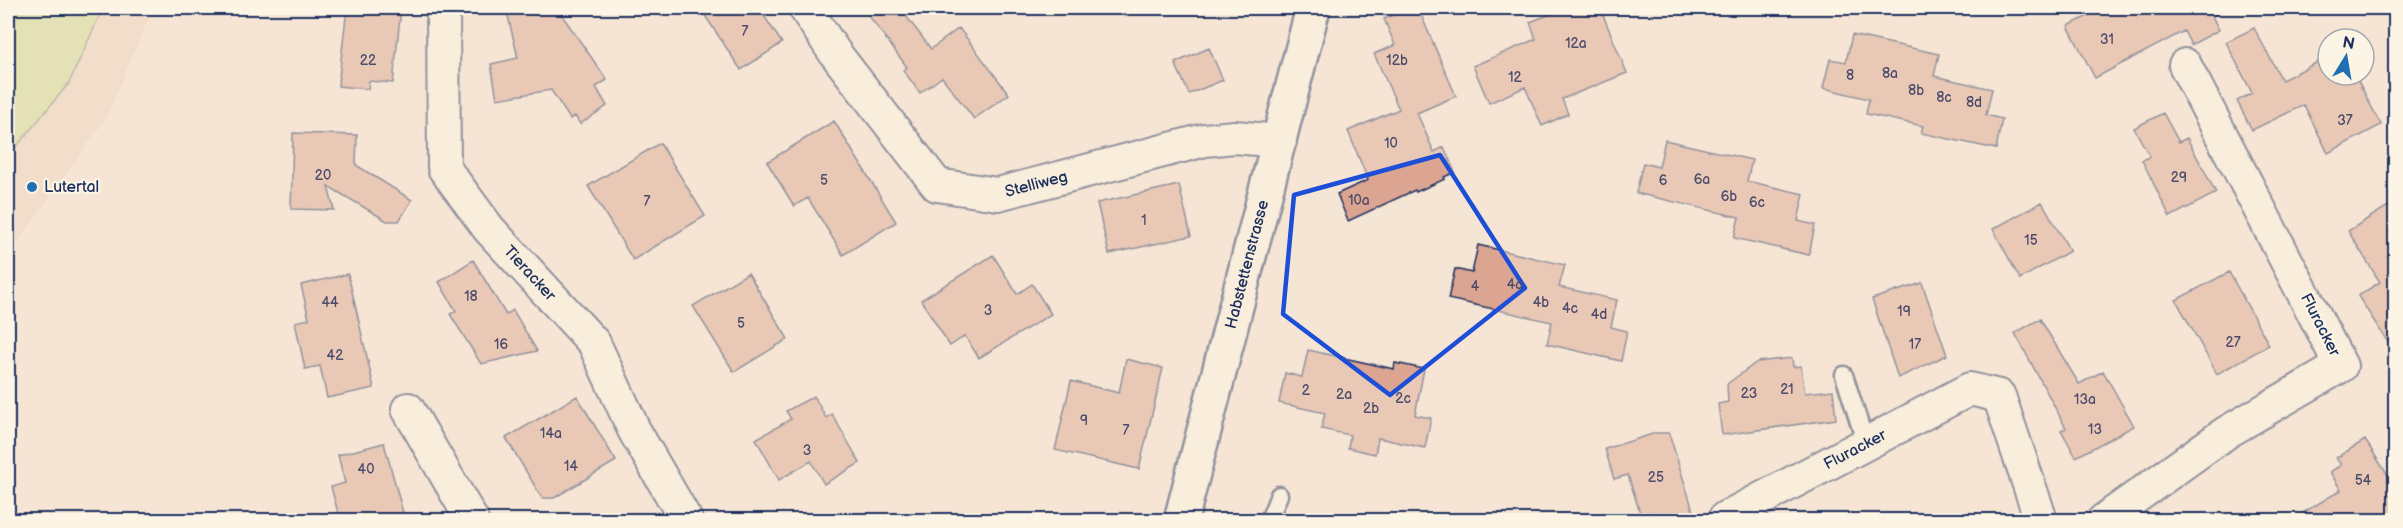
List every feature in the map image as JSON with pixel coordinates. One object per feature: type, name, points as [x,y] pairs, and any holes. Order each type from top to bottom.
[{"type":"street","name":"Tieracker","points":[[443,8],[444,168],[489,229],[594,343],[634,430],[686,520]]},
{"type":"street","name":"Stelliweg","points":[[806,8],[835,53],[937,185],[998,194],[1205,140],[1234,137],[1280,141]]},
{"type":"street","name":"Habstettenstrasse","points":[[1181,520],[1313,8]]},
{"type":"street","name":"Fluracker","points":[[2104,520],[2227,432],[2341,366],[2185,65]]},
{"type":"street","name":"Fluracker","points":[[1725,518],[1970,389],[1999,396],[2042,520]]},
{"type":"street","points":[[408,410],[472,520]]},
{"type":"lane","points":[[1844,375],[1866,444]]},
{"type":"lane","points":[[1269,520],[1279,495]]},
{"type":"highlighted area","points":[[1440,155],[1525,288],[1390,395],[1283,314],[1294,195]]},
{"type":"shaded area","name":"Lutertal","points":[[8,8],[153,8],[106,118],[8,256]]},
{"type":"green space","points":[[8,8],[103,8],[69,83],[8,157]]},
{"type":"building","points":[[347,8],[401,8],[393,83],[369,81],[368,89],[338,86]]},
{"type":"building","points":[[506,8],[557,8],[607,80],[596,87],[607,106],[580,124],[575,116],[570,119],[551,90],[497,99],[491,64],[518,58]]},
{"type":"building","points":[[700,8],[759,8],[782,43],[741,70]]},
{"type":"building","points":[[863,8],[900,8],[931,49],[959,28],[1009,94],[974,119],[942,77],[920,93],[903,70],[907,67]]},
{"type":"building","points":[[1410,8],[1418,8],[1456,96],[1417,113],[1434,152],[1444,147],[1455,172],[1444,177],[1445,179],[1416,192],[1415,190],[1348,221],[1337,194],[1368,180],[1348,131],[1399,109],[1374,54],[1395,45],[1384,19]]},
{"type":"building","points":[[1567,8],[1600,8],[1627,73],[1562,99],[1568,114],[1542,126],[1525,87],[1489,103],[1473,66],[1536,39],[1530,22]]},
{"type":"building","points":[[2104,8],[2228,8],[2212,16],[2219,30],[2191,45],[2184,31],[2095,78],[2068,26]]},
{"type":"building","points":[[2254,28],[2282,80],[2316,63],[2316,87],[2361,87],[2381,125],[2328,153],[2304,105],[2252,130],[2237,101],[2252,93],[2226,42]]},
{"type":"building","points":[[1852,35],[1939,54],[1934,76],[1992,89],[1986,115],[2002,119],[1996,149],[1921,133],[1923,126],[1866,114],[1869,99],[1823,88],[1830,59],[1846,62]]},
{"type":"building","points":[[1209,48],[1223,80],[1189,94],[1175,63]]},
{"type":"building","points":[[2163,113],[2179,142],[2187,138],[2216,193],[2170,217],[2142,160],[2150,157],[2134,128]]},
{"type":"building","points":[[834,121],[896,222],[843,255],[808,198],[794,206],[767,162]]},
{"type":"building","points":[[293,133],[357,135],[356,165],[412,200],[399,221],[387,221],[328,186],[334,210],[291,209]]},
{"type":"building","points":[[1665,140],[1752,160],[1747,181],[1804,194],[1798,221],[1815,225],[1809,255],[1734,238],[1739,217],[1636,193],[1643,163],[1659,167]]},
{"type":"building","points":[[660,143],[705,216],[633,260],[588,186]]},
{"type":"building","points":[[1179,185],[1191,236],[1109,254],[1097,203]]},
{"type":"building","points":[[2396,201],[2396,355],[2358,296],[2380,282],[2348,231]]},
{"type":"building","points":[[2042,202],[2070,251],[2020,279],[1993,229]]},
{"type":"building","points":[[1478,245],[1565,265],[1559,287],[1617,300],[1611,327],[1627,331],[1621,361],[1547,344],[1552,322],[1448,299],[1455,269],[1472,273]]},
{"type":"building","points":[[993,255],[1017,294],[1032,284],[1051,314],[979,358],[965,336],[950,346],[921,300]]},
{"type":"building","points":[[473,260],[506,315],[513,310],[537,351],[481,364],[450,314],[456,311],[439,282]]},
{"type":"building","points":[[2229,272],[2269,345],[2217,374],[2176,300]]},
{"type":"building","points":[[748,273],[788,339],[734,372],[693,306]]},
{"type":"building","points":[[348,274],[374,388],[327,398],[320,366],[305,369],[295,322],[309,319],[301,285]]},
{"type":"building","points":[[1922,283],[1947,355],[1898,378],[1872,299]]},
{"type":"building","points":[[2040,319],[2079,384],[2103,371],[2134,426],[2076,457],[2061,430],[2066,428],[2015,333]]},
{"type":"building","points":[[1308,350],[1394,369],[1395,363],[1424,369],[1415,415],[1431,418],[1425,448],[1378,438],[1375,454],[1348,448],[1350,435],[1321,429],[1325,413],[1279,403],[1285,373],[1302,377]]},
{"type":"building","points":[[1792,358],[1793,367],[1801,366],[1805,393],[1833,390],[1836,419],[1722,435],[1718,404],[1728,402],[1727,384],[1757,362]]},
{"type":"building","points":[[1126,359],[1163,368],[1139,469],[1055,450],[1071,381],[1119,393]]},
{"type":"building","points":[[577,396],[616,461],[554,498],[542,498],[506,438]]},
{"type":"building","points":[[814,396],[826,418],[832,414],[860,463],[824,484],[811,461],[779,480],[756,439],[791,419],[786,411]]},
{"type":"building","points":[[1656,433],[1669,433],[1696,520],[1656,520],[1654,512],[1641,516],[1628,475],[1614,479],[1605,449]]},
{"type":"building","points":[[2365,440],[2396,488],[2396,520],[2291,520],[2341,490],[2330,472],[2341,465],[2336,458]]},
{"type":"building","points":[[384,443],[405,520],[340,520],[331,487],[345,483],[338,455]]},
{"type":"place","name":"Lutertal","points":[[32,187]]}]
